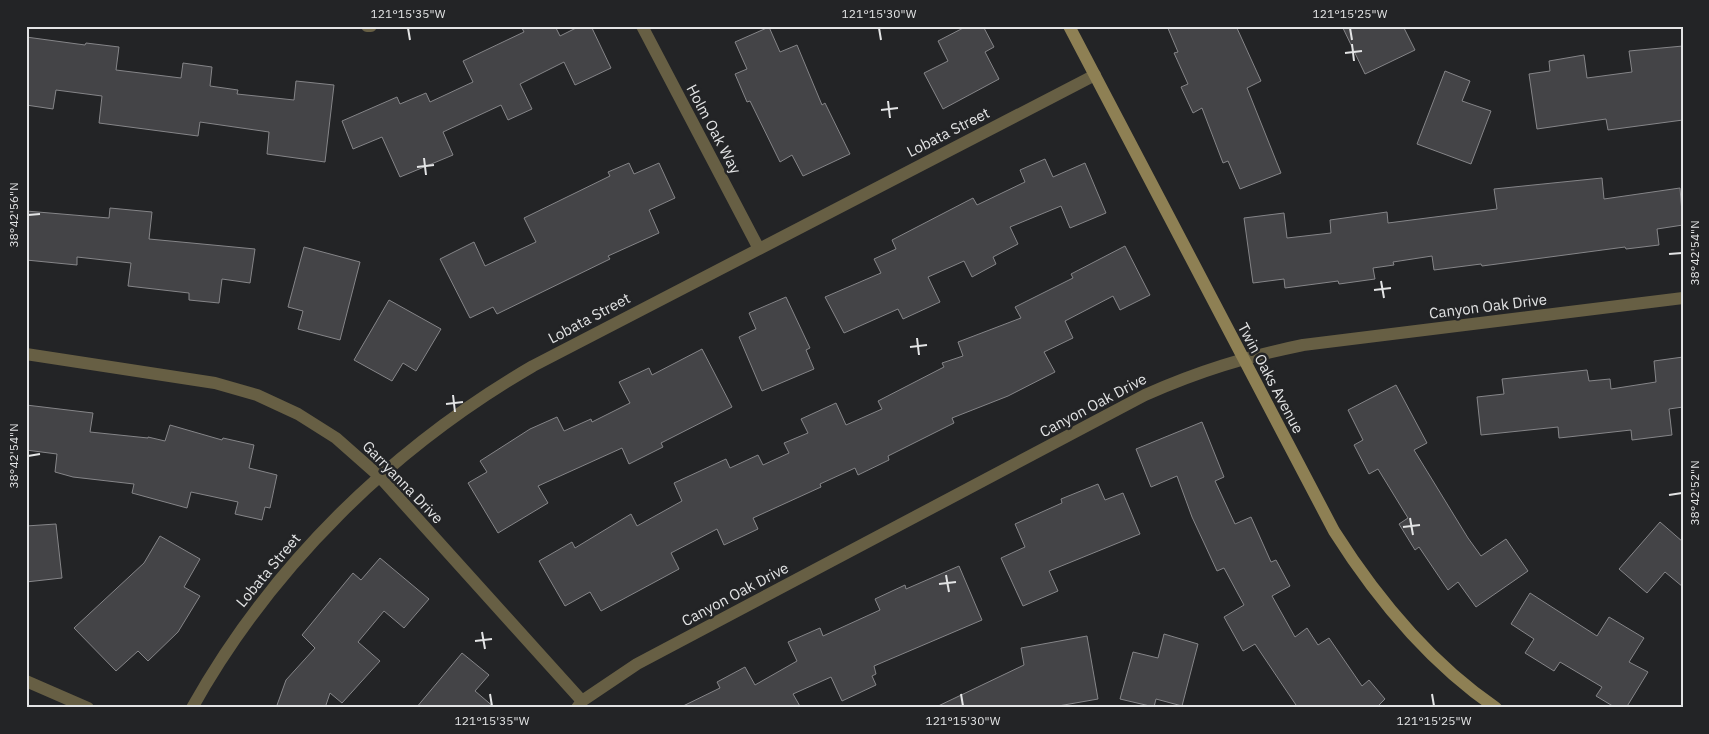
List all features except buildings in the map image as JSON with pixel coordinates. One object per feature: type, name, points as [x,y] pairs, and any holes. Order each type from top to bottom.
[{"type":"street","name":"Holm Oak Way","points":[[642,26],[758,247]]},
{"type":"street","name":"Twin Oaks Avenue","points":[[1069,26],[1334,531],[1368,582],[1410,632],[1462,682],[1496,708]]},
{"type":"street","name":"Lobata Street","points":[[192,708],[229,646],[274,584],[379,476],[475,402],[507,381],[758,247],[1094,75]]},
{"type":"street","name":"Canyon Oak Drive","points":[[579,705],[637,664],[1145,395],[1179,380],[1242,358],[1303,345],[1683,298]]},
{"type":"street","name":"Garryanna Drive","points":[[26,354],[214,383],[258,395],[298,414],[336,438],[379,476],[579,705]]},
{"type":"street","points":[[26,681],[88,708]]}]
